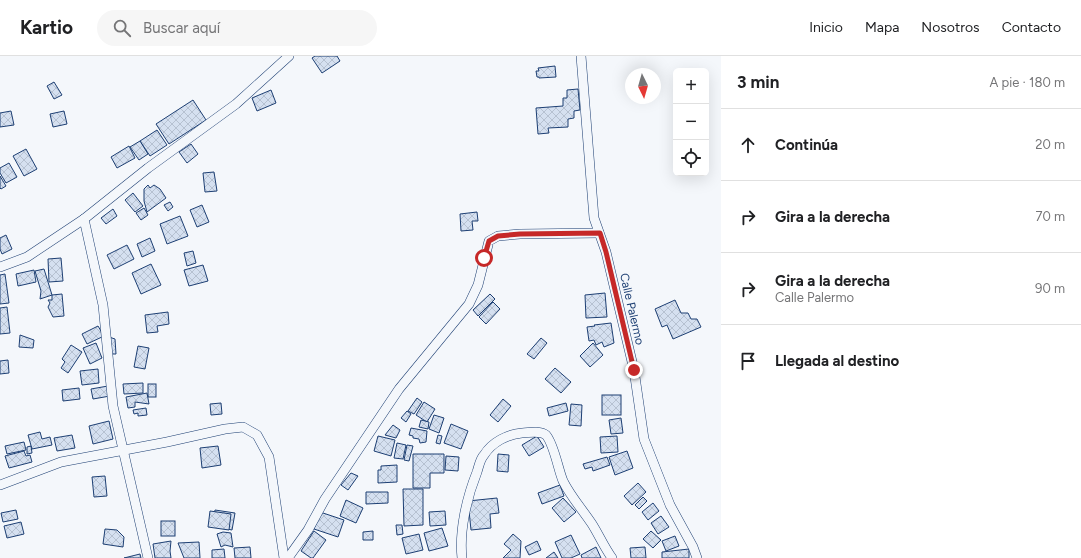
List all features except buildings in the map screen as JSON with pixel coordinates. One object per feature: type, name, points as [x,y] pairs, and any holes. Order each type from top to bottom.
[{"type":"street","points":[[0,267],[28,257],[84,219],[148,168],[236,104],[289,56]]},
{"type":"street","name":"Calle Palermo","points":[[581,56],[594,218],[606,252],[634,370],[644,439],[670,505],[693,547],[697,558]]},
{"type":"street","points":[[84,219],[103,305],[113,406],[148,558]]},
{"type":"street","points":[[288,558],[308,530],[325,499],[398,389],[469,304],[478,285],[489,241],[498,236],[520,234],[600,233]]},
{"type":"street","points":[[0,485],[61,462],[122,449],[167,442],[225,429],[244,427],[257,435],[269,457],[284,558]]},
{"type":"street","points":[[462,558],[461,549],[466,506],[471,486],[483,455],[491,446],[502,438],[516,433],[539,432],[545,435],[551,443],[564,481],[572,497],[592,524],[612,558]]},
{"type":"route","points":[[484,258],[489,241],[498,236],[520,234],[600,233],[606,252],[634,370]]}]
